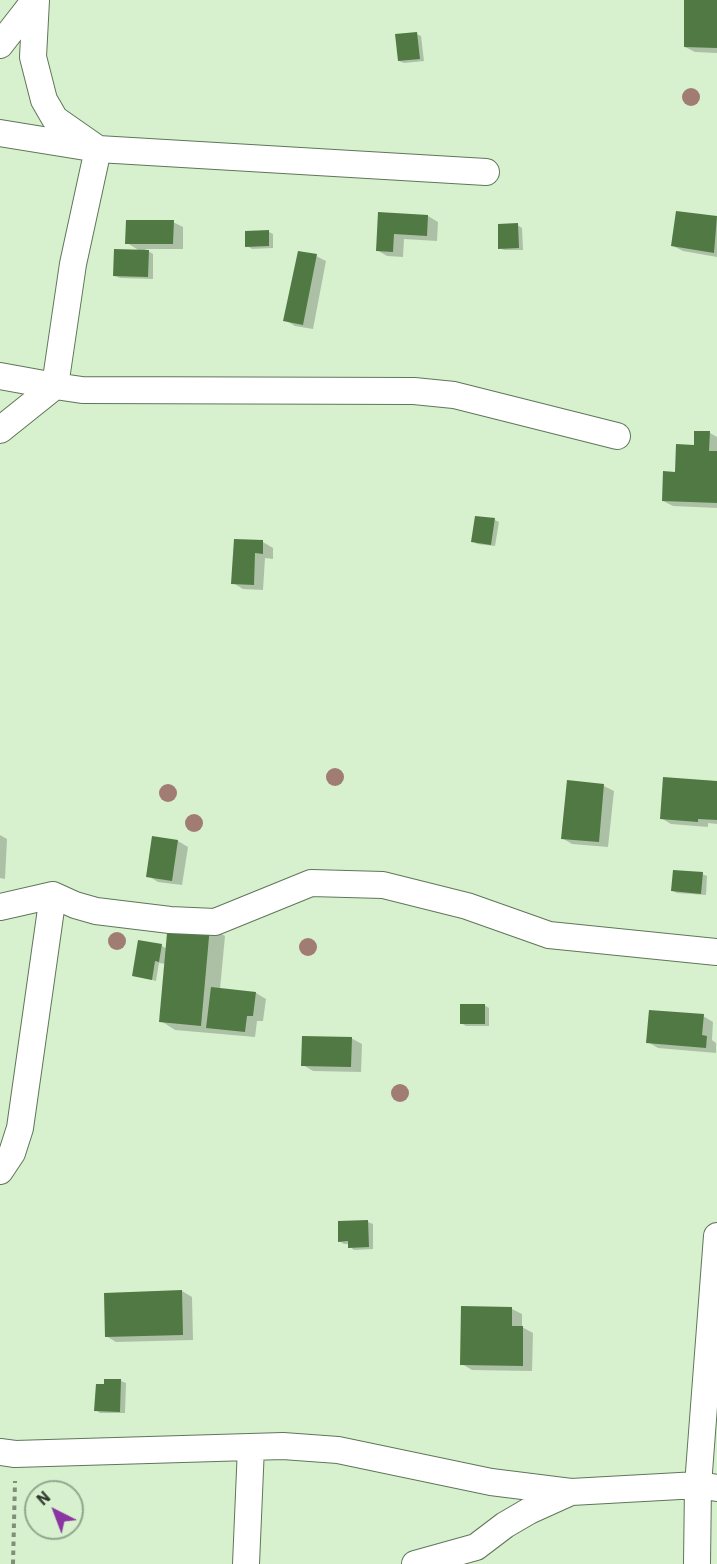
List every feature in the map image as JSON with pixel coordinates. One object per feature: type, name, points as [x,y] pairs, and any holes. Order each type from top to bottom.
[{"type":"street","points":[[0,45],[35,0]]},
{"type":"street","points":[[35,0],[33,57],[44,100],[56,119],[98,149]]},
{"type":"street","points":[[0,133],[98,149],[486,172]]},
{"type":"street","points":[[0,430],[55,386],[73,264],[98,149]]},
{"type":"street","points":[[0,376],[82,390],[414,391],[454,396],[617,436]]},
{"type":"street","points":[[0,907],[53,895],[96,911],[170,920],[215,922],[311,883],[383,885],[467,906],[549,935],[717,952]]},
{"type":"street","points":[[0,1171],[12,1153],[20,1128],[53,895]]},
{"type":"street","points":[[697,1564],[708,1486],[717,1236]]},
{"type":"street","points":[[8,1453],[283,1446],[338,1450],[491,1482],[570,1492],[708,1486]]},
{"type":"street","points":[[246,1564],[251,1447]]},
{"type":"street","points":[[415,1564],[475,1555],[506,1525],[529,1511],[570,1492]]},
{"type":"path","points":[[8,1453],[13,1564]]},
{"type":"building","points":[[684,0],[717,0],[717,48],[684,47]]},
{"type":"building","points":[[417,32],[420,59],[398,61],[395,34]]},
{"type":"building","points":[[676,211],[717,216],[714,253],[671,246]]},
{"type":"building","points":[[378,212],[428,215],[427,236],[394,234],[393,252],[376,251]]},
{"type":"building","points":[[126,220],[174,220],[173,244],[125,244]]},
{"type":"building","points":[[518,223],[519,248],[498,249],[498,224]]},
{"type":"building","points":[[269,230],[269,246],[245,247],[245,231]]},
{"type":"building","points":[[114,249],[149,250],[148,277],[113,276]]},
{"type":"building","points":[[298,251],[317,254],[303,325],[283,321]]},
{"type":"building","points":[[694,431],[710,431],[709,451],[717,451],[717,503],[662,501],[663,471],[675,472],[676,444],[694,445]]},
{"type":"building","points":[[475,516],[495,518],[491,545],[471,542]]},
{"type":"building","points":[[234,539],[263,540],[263,554],[255,553],[254,585],[231,584]]},
{"type":"building","points":[[663,777],[717,781],[717,820],[698,819],[698,822],[660,819]]},
{"type":"building","points":[[567,780],[604,784],[599,842],[561,839]]},
{"type":"building","points":[[152,836],[178,840],[172,881],[146,877]]},
{"type":"building","points":[[673,870],[703,872],[701,894],[671,891]]},
{"type":"building","points":[[168,922],[210,926],[201,1026],[159,1022]]},
{"type":"building","points":[[138,940],[162,944],[159,962],[155,961],[152,980],[132,976]]},
{"type":"building","points":[[211,987],[256,992],[253,1016],[247,1016],[245,1032],[206,1028]]},
{"type":"building","points":[[460,1004],[485,1004],[485,1024],[460,1024]]},
{"type":"building","points":[[649,1010],[704,1014],[702,1035],[707,1036],[706,1048],[646,1043]]},
{"type":"building","points":[[302,1036],[352,1037],[351,1067],[301,1066]]},
{"type":"building","points":[[368,1220],[369,1247],[348,1248],[348,1241],[338,1242],[338,1221]]},
{"type":"building","points":[[182,1290],[183,1335],[105,1337],[104,1293]]},
{"type":"building","points":[[461,1306],[512,1307],[512,1326],[523,1326],[523,1366],[460,1365]]},
{"type":"building","points":[[104,1379],[121,1379],[120,1412],[94,1411],[96,1384],[104,1384]]}]
